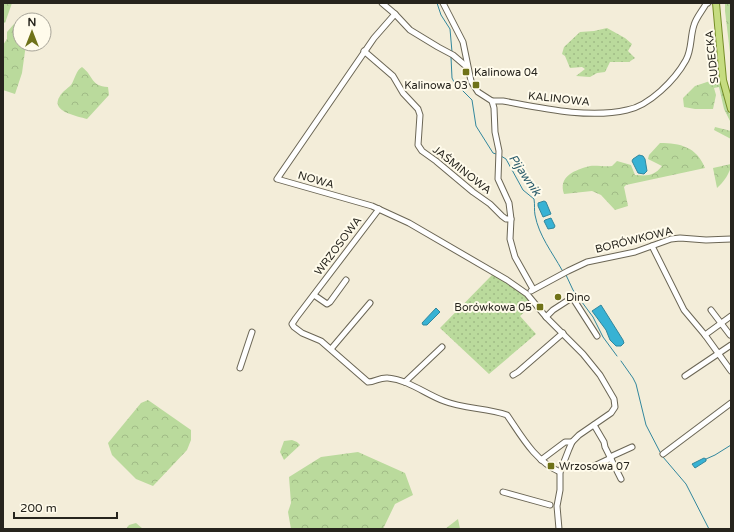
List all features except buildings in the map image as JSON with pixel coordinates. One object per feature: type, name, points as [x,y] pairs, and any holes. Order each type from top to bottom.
[{"type":"main road","name":"SUDECKA","points":[[716,3],[723,80],[731,109]]},
{"type":"street","points":[[382,3],[410,30],[451,54],[467,67]]},
{"type":"street","points":[[443,3],[464,42],[467,67],[471,81],[478,92],[492,101],[495,113],[494,132],[499,151],[498,179],[509,203],[511,219],[510,239],[512,250],[532,289]]},
{"type":"street","name":"KALINOWA","points":[[492,101],[503,101],[581,113],[614,112],[634,108],[659,92],[669,83],[681,68],[687,59],[691,48],[694,25],[708,3]]},
{"type":"street","name":"NOWA","points":[[395,14],[364,52],[278,179],[364,203],[409,223],[498,274],[527,294],[546,317],[563,333],[600,375],[614,399],[615,407],[613,410],[579,435],[572,442]]},
{"type":"street","name":"JAŚMINOWA","points":[[364,52],[393,76],[418,109],[420,115],[418,145],[422,151],[490,204],[502,216],[506,219],[511,219]]},
{"type":"street","name":"WRZOSOWA","points":[[378,210],[292,324],[293,326],[302,333],[318,339],[368,382],[372,382],[380,378],[388,378],[405,382],[444,401],[507,415],[537,457],[549,467],[560,472]]},
{"type":"street","name":"BORÓWKOWA","points":[[527,294],[532,289],[587,262],[635,252],[677,238],[700,240],[731,239]]},
{"type":"street","points":[[652,246],[684,310],[705,335],[731,371]]},
{"type":"street","points":[[314,295],[327,304],[346,280]]},
{"type":"street","points":[[546,317],[570,299],[574,300],[598,336]]},
{"type":"street","points":[[331,349],[370,303]]},
{"type":"street","points":[[711,310],[730,335]]},
{"type":"street","points":[[705,335],[731,316]]},
{"type":"street","points":[[240,368],[252,332]]},
{"type":"street","points":[[513,375],[563,333]]},
{"type":"street","points":[[685,376],[731,345]]},
{"type":"street","points":[[405,382],[442,347]]},
{"type":"street","points":[[663,454],[731,403]]},
{"type":"street","points":[[594,425],[604,442],[621,479]]},
{"type":"street","points":[[541,460],[565,442],[572,442],[560,472],[560,490],[557,506],[559,529]]},
{"type":"street","points":[[590,468],[632,447]]},
{"type":"street","points":[[503,492],[550,505]]},
{"type":"green space","points":[[3,3],[12,3],[5,23],[3,22]]},
{"type":"green space","points":[[725,3],[731,3],[731,61],[725,11]]},
{"type":"green space","points":[[12,26],[12,52],[25,52],[22,73],[15,94],[3,90],[3,45],[7,39],[7,32]]},
{"type":"green space","points":[[607,28],[625,38],[632,44],[628,51],[635,58],[629,62],[610,62],[605,72],[597,73],[590,77],[576,76],[585,69],[582,67],[570,68],[565,56],[562,54],[564,47],[580,32]]},
{"type":"green space","points":[[718,55],[722,87],[730,114],[731,123],[724,109],[719,87],[714,88],[716,95],[713,109],[695,109],[684,107],[683,98],[695,86],[716,79]]},
{"type":"green space","points":[[82,67],[86,70],[95,83],[108,87],[109,95],[87,119],[72,115],[61,110],[58,106],[60,96],[71,85],[77,72]]},
{"type":"green space","points":[[715,127],[731,131],[731,139],[714,130]]},
{"type":"green space","points":[[660,143],[681,145],[693,151],[702,161],[705,168],[626,185],[624,187],[628,206],[615,210],[601,195],[592,191],[564,194],[563,183],[566,178],[574,172],[590,166],[612,166],[617,161],[631,165],[635,175],[653,174],[662,166],[648,159],[649,155]]},
{"type":"green space","points":[[731,164],[730,170],[726,177],[717,188],[713,168]]},
{"type":"green space","points":[[493,274],[525,295],[533,304],[520,316],[536,334],[489,374],[440,328]]},
{"type":"green space","points":[[148,400],[191,430],[191,440],[187,450],[153,486],[136,479],[112,455],[108,443],[141,403]]},
{"type":"green space","points":[[292,440],[300,445],[284,460],[280,452],[284,441]]},
{"type":"green space","points":[[358,452],[405,473],[413,495],[395,504],[383,529],[291,529],[288,512],[291,503],[289,477],[321,457]]},
{"type":"green space","points":[[458,519],[460,529],[445,529]]},
{"type":"green space","points":[[136,523],[143,529],[126,529],[129,525]]},
{"type":"water","points":[[639,155],[643,156],[645,159],[647,171],[644,174],[638,173],[632,161]]},
{"type":"water","points":[[544,201],[546,202],[551,214],[543,217],[538,203]]},
{"type":"water","points":[[551,218],[555,226],[554,228],[548,229],[544,221]]},
{"type":"water","points":[[601,305],[623,340],[624,343],[621,346],[616,346],[610,340],[606,330],[592,311]]},
{"type":"water","points":[[436,308],[440,312],[427,325],[423,325],[422,323]]},
{"type":"water","points":[[704,458],[706,461],[695,468],[692,464]]},
{"type":"waterway","name":"Pijawnik","points":[[437,3],[441,15],[450,29],[452,52]]},
{"type":"waterway","name":"Pijawnik","points":[[451,57],[452,78],[454,82],[472,100],[476,126],[493,153],[496,154]]},
{"type":"waterway","name":"Pijawnik","points":[[501,156],[506,159],[523,190],[534,199],[537,223],[546,244],[562,270]]},
{"type":"waterway","name":"Pijawnik","points":[[566,275],[573,290],[593,317],[603,337],[617,356]]},
{"type":"waterway","name":"Pijawnik","points":[[621,361],[636,384],[646,425],[660,452]]},
{"type":"waterway","points":[[706,459],[731,445]]},
{"type":"waterway","name":"Pijawnik","points":[[663,457],[686,484],[709,529]]},
{"type":"place","name":"Kalinowa 04","points":[[466,72]]},
{"type":"place","name":"Kalinowa 03","points":[[476,85]]},
{"type":"place","name":"Dino","points":[[558,297]]},
{"type":"place","name":"Borówkowa 05","points":[[540,307]]},
{"type":"place","name":"Wrzosowa 07","points":[[551,466]]}]
